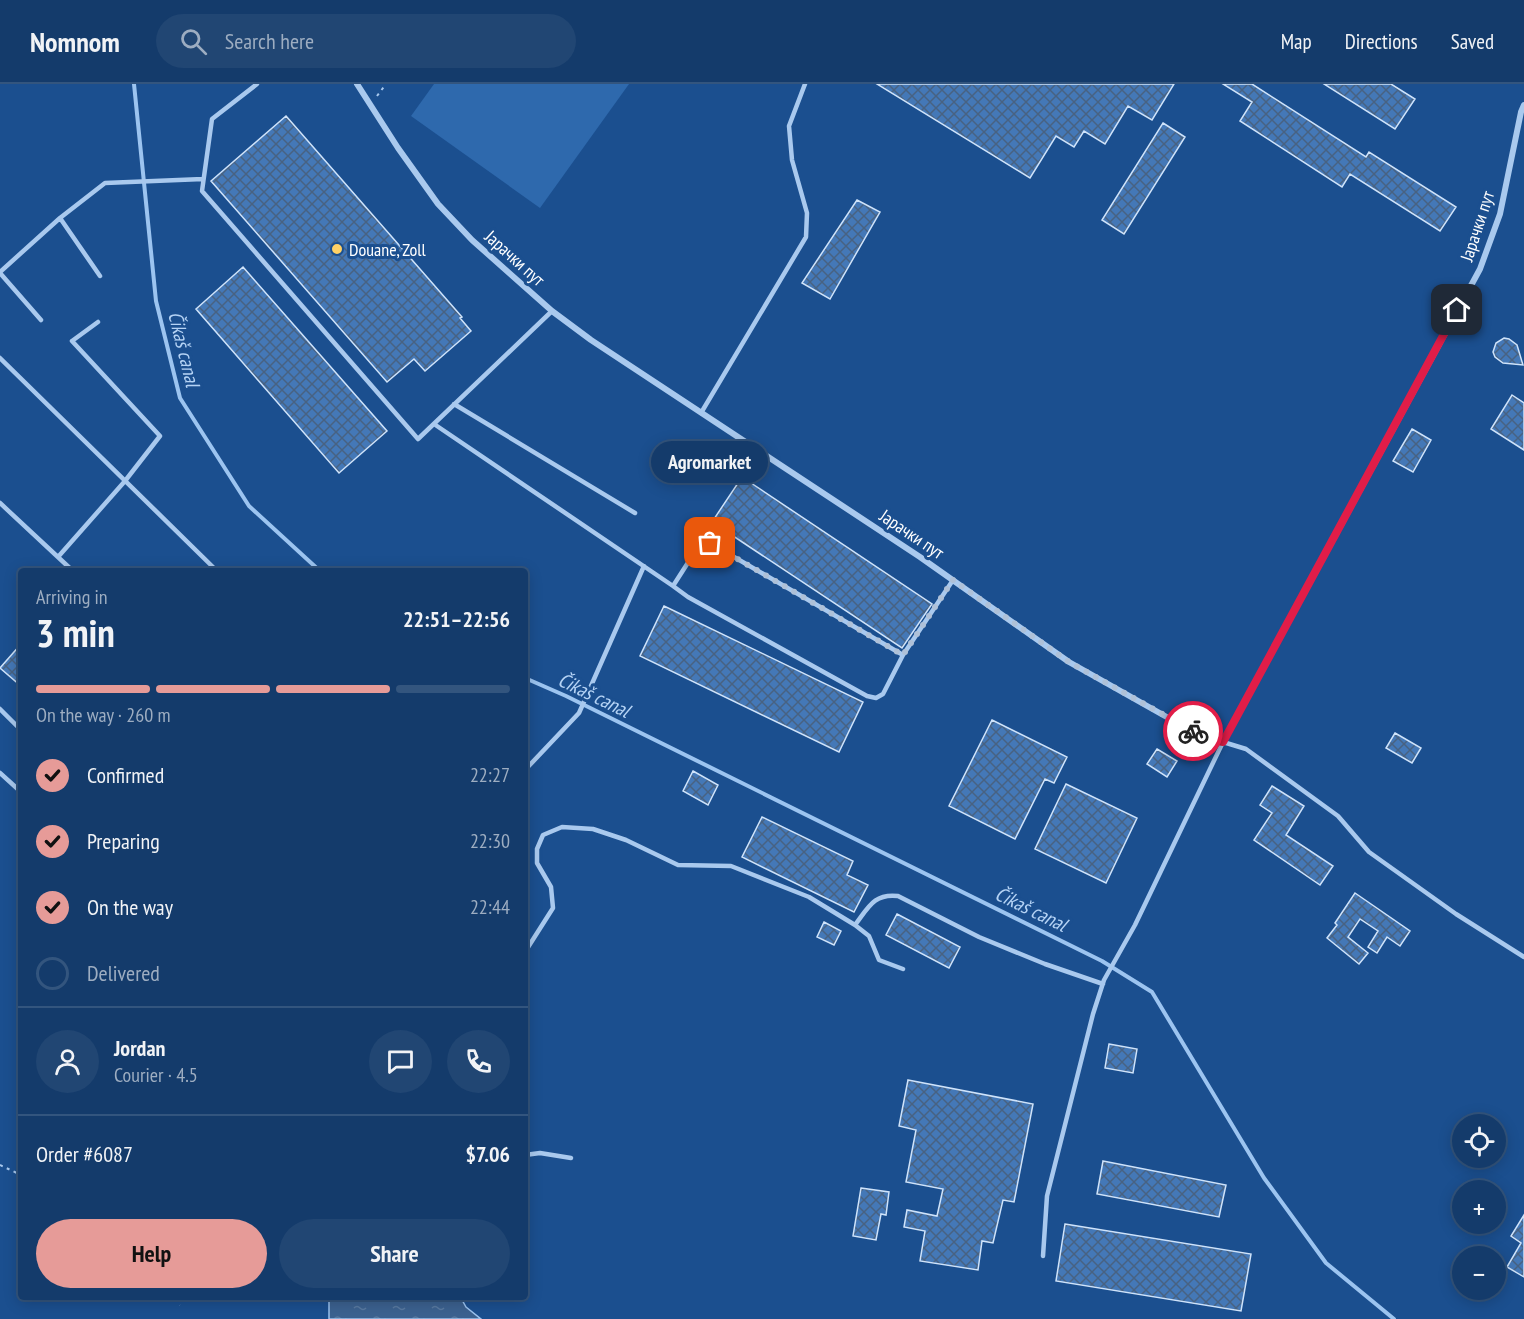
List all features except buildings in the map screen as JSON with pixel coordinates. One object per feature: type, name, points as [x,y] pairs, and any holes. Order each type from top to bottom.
[{"type":"street","name":"Јарачки пут","points":[[357,84],[369,106],[438,204],[472,240],[552,311],[591,340],[953,580],[1069,662],[1204,738],[1223,742],[1480,269],[1500,214],[1524,105]]},
{"type":"lane","points":[[257,84],[212,119],[202,190],[418,439],[552,311]]},
{"type":"lane","points":[[702,413],[806,237],[807,213],[792,160],[789,126],[805,84]]},
{"type":"lane","points":[[41,320],[0,273],[60,218],[105,183],[203,178]]},
{"type":"lane","points":[[60,218],[100,276]]},
{"type":"lane","points":[[58,557],[125,481],[160,436],[72,341],[98,322]]},
{"type":"lane","points":[[0,358],[214,568]]},
{"type":"lane","points":[[454,404],[635,513]]},
{"type":"lane","points":[[434,424],[688,597],[867,696],[876,698],[883,694],[903,655],[953,580]]},
{"type":"lane","points":[[0,503],[70,568]]},
{"type":"lane","points":[[673,586],[698,547],[710,543],[903,655]]},
{"type":"lane","points":[[528,767],[579,713],[644,566]]},
{"type":"lane","points":[[0,709],[18,727]]},
{"type":"lane","points":[[1043,1256],[1047,1196],[1093,1014],[1104,982],[1135,925],[1223,742],[1245,749],[1255,756],[1338,816],[1369,852],[1456,914],[1524,957]]},
{"type":"lane","points":[[0,773],[18,789]]},
{"type":"lane","points":[[528,947],[553,908],[551,887],[537,863],[537,849],[543,835],[562,827],[592,829],[626,840],[678,865],[731,866],[809,897],[869,936],[879,960],[903,969]]},
{"type":"lane","points":[[855,925],[873,901],[886,894],[898,896],[979,937],[1045,964],[1104,982]]},
{"type":"lane","points":[[528,1155],[540,1153],[571,1158]]},
{"type":"path","points":[[369,106],[386,84]]},
{"type":"path","points":[[0,1165],[18,1173]]},
{"type":"path","points":[[178,1300],[180,1305]]},
{"type":"shaded area","points":[[434,84],[629,84],[540,208],[411,116]]},
{"type":"water","points":[[329,1300],[462,1300],[466,1307],[481,1319],[329,1319]]},
{"type":"waterway","name":"Čikaš canal","points":[[134,84],[156,301],[180,398],[249,506],[317,568]]},
{"type":"waterway","name":"Čikaš canal","points":[[528,679],[1102,961],[1152,992],[1264,1178],[1326,1263],[1394,1319]]},
{"type":"way so far","points":[[710,543],[903,655],[953,580],[1069,662],[1193,731]]},
{"type":"place","name":"Douane, Zoll","points":[[337,249]]},
{"type":"place","name":"Agromarket","points":[[710,543]]},
{"type":"route","points":[[1193,731],[1204,738],[1223,742],[1457,310]]}]
